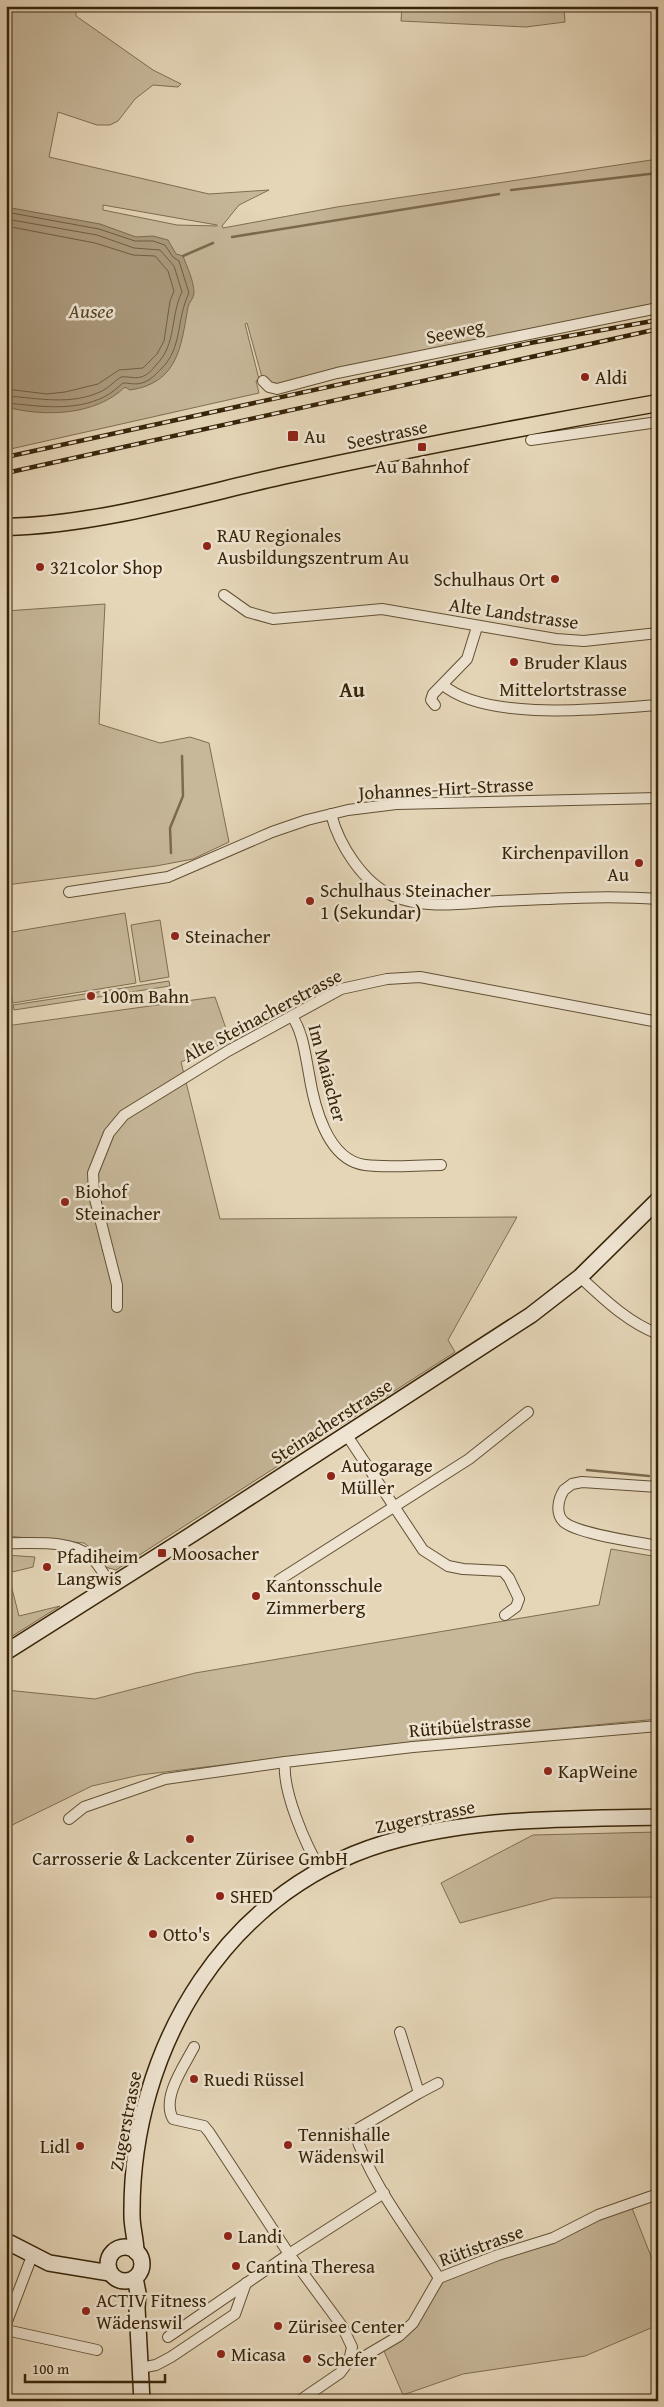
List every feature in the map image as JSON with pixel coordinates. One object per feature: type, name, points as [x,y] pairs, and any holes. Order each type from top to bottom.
[{"type":"main road","name":"Seestrasse","points":[[6,527],[62,522],[100,516],[425,446],[658,403]]},
{"type":"main road","name":"Steinacherstrasse","points":[[6,1652],[501,1335],[580,1277],[658,1200]]},
{"type":"main road","name":"Zugerstrasse","points":[[130,2250],[135,2161],[156,2065],[173,2027],[196,1986],[228,1943],[261,1912],[321,1872],[350,1857],[398,1839],[461,1827],[551,1819],[658,1817]]},
{"type":"main road","points":[[6,2240],[32,2256],[49,2263],[81,2268],[110,2266]]},
{"type":"main road","points":[[130,2250],[142,2264],[139,2273],[129,2279],[116,2279],[110,2266],[113,2252],[130,2250]]},
{"type":"main road","points":[[129,2279],[137,2308],[142,2401]]},
{"type":"street","name":"Seeweg","points":[[263,381],[269,387],[277,389],[337,373],[658,308]]},
{"type":"street","points":[[530,440],[658,422]]},
{"type":"street","name":"Alte Landstrasse","points":[[224,595],[248,612],[273,619],[382,609],[403,611],[412,616],[556,639],[584,640],[658,633]]},
{"type":"street","points":[[435,704],[431,700],[433,694],[467,660],[476,627]]},
{"type":"street","name":"Mittelortstrasse","points":[[443,685],[463,697],[495,707],[574,709],[658,705]]},
{"type":"street","name":"Johannes-Hirt-Strasse","points":[[69,892],[168,877],[272,832],[331,814],[396,804],[658,798]]},
{"type":"street","points":[[331,814],[339,836],[365,876],[382,891],[405,901],[439,904],[609,897],[658,899]]},
{"type":"street","name":"Alte Steinacherstrasse","points":[[117,1307],[117,1285],[113,1264],[94,1195],[93,1173],[109,1133],[124,1115],[144,1102],[341,989],[356,984],[388,979],[420,977],[658,1022]]},
{"type":"street","name":"Im Maiacher","points":[[292,1016],[301,1034],[310,1080],[325,1130],[344,1156],[363,1165],[441,1164]]},
{"type":"street","points":[[580,1277],[623,1315],[644,1329],[658,1334]]},
{"type":"street","points":[[279,1580],[469,1459],[528,1412]]},
{"type":"street","points":[[346,1434],[423,1550],[448,1566],[463,1569],[499,1570],[506,1573],[518,1600],[516,1607],[505,1615]]},
{"type":"street","points":[[658,1488],[576,1482],[564,1490],[559,1505],[560,1517],[564,1522],[576,1529],[658,1546]]},
{"type":"street","points":[[6,1542],[66,1546],[78,1549],[96,1562],[111,1585]]},
{"type":"street","name":"Rütibüelstrasse","points":[[69,1819],[84,1807],[165,1779],[285,1762],[414,1748],[658,1726]]},
{"type":"street","points":[[285,1762],[285,1784],[309,1850],[321,1872]]},
{"type":"street","points":[[400,2032],[418,2093]]},
{"type":"street","points":[[194,2047],[173,2090],[170,2113],[173,2119],[204,2126],[209,2132],[289,2254],[348,2336],[352,2346],[350,2361]]},
{"type":"street","points":[[438,2083],[354,2131],[360,2148],[384,2193],[438,2278]]},
{"type":"street","points":[[168,2337],[289,2254],[384,2193]]},
{"type":"street","name":"Rütistrasse","points":[[299,2401],[340,2373],[350,2361],[360,2359],[399,2336],[413,2323],[438,2278],[498,2255],[553,2238],[598,2214],[658,2194]]},
{"type":"street","points":[[6,2324],[32,2256]]},
{"type":"street","points":[[140,2368],[156,2365],[171,2357],[235,2314],[246,2283]]},
{"type":"street","points":[[6,2330],[97,2350]]},
{"type":"shaded area","name":"Au","points":[[6,6],[76,6],[76,16],[153,70],[181,84],[178,87],[153,85],[135,99],[118,121],[110,125],[97,125],[58,112],[49,157],[209,194],[269,190],[239,205],[222,226],[223,228],[337,207],[658,159],[658,308],[277,389],[263,381],[247,323],[245,324],[259,379],[256,381],[259,393],[6,450]],"holes":[[[103,205],[217,225],[177,225],[103,210]]]},
{"type":"shaded area","points":[[402,6],[552,6],[564,9],[565,22],[526,27],[401,21]]},
{"type":"shaded area","points":[[105,604],[99,724],[160,743],[190,737],[209,743],[229,842],[193,859],[156,866],[6,885],[6,611]]},
{"type":"shaded area","points":[[125,913],[136,983],[13,1003],[6,963],[6,933]]},
{"type":"shaded area","points":[[160,920],[169,977],[140,982],[131,925]]},
{"type":"shaded area","name":"100m Bahn","points":[[169,981],[170,986],[14,1010],[13,1005]]},
{"type":"shaded area","points":[[215,997],[230,1040],[181,1062],[220,1219],[517,1217],[448,1340],[455,1352],[116,1570],[105,1567],[96,1552],[84,1543],[6,1536],[6,1026]]},
{"type":"shaded area","points":[[611,1549],[658,1557],[658,1719],[393,1744],[140,1775],[92,1786],[6,1828],[6,1690],[95,1699],[195,1673],[599,1605]]},
{"type":"shaded area","points":[[6,1555],[35,1557],[33,1567],[8,1573],[19,1616],[60,1606],[6,1640]]},
{"type":"shaded area","points":[[658,1832],[658,1897],[554,1898],[460,1923],[441,1883],[533,1835]]},
{"type":"shaded area","points":[[630,2203],[658,2274],[658,2325],[585,2356],[463,2374],[403,2395],[384,2351],[387,2344],[399,2336],[439,2278]]},
{"type":"water","name":"Ausee","points":[[6,207],[100,224],[136,237],[153,236],[168,240],[176,254],[183,256],[192,279],[194,293],[189,303],[179,349],[168,371],[158,380],[146,386],[130,390],[125,387],[113,397],[84,409],[52,413],[6,407]]},
{"type":"waterway","points":[[511,190],[658,173]]},
{"type":"waterway","points":[[232,237],[499,194]]},
{"type":"waterway","points":[[183,256],[213,243]]},
{"type":"waterway","points":[[171,853],[170,828],[183,796],[182,756]]},
{"type":"waterway","points":[[587,1470],[649,1476]]},
{"type":"railway","points":[[6,457],[530,343],[658,320]]},
{"type":"railway","points":[[6,473],[658,329]]},
{"type":"place","name":"Aldi","points":[[585,377]]},
{"type":"place","name":"Au","points":[[293,436]]},
{"type":"place","name":"Au Bahnhof","points":[[422,447]]},
{"type":"place","name":"RAU Regionales Ausbildungszentrum Au","points":[[207,546]]},
{"type":"place","name":"321color Shop","points":[[40,567]]},
{"type":"place","name":"Schulhaus Ort","points":[[555,579]]},
{"type":"place","name":"Bruder Klaus","points":[[514,662]]},
{"type":"place","name":"Kirchenpavillon Au","points":[[639,863]]},
{"type":"place","name":"Schulhaus Steinacher 1 (Sekundar)","points":[[310,901]]},
{"type":"place","name":"Steinacher","points":[[175,936]]},
{"type":"place","name":"100m Bahn","points":[[91,996]]},
{"type":"place","name":"Biohof Steinacher","points":[[65,1202]]},
{"type":"place","name":"Autogarage Müller","points":[[331,1476]]},
{"type":"place","name":"Moosacher","points":[[162,1553]]},
{"type":"place","name":"Pfadiheim Langwis","points":[[47,1567]]},
{"type":"place","name":"Kantonsschule Zimmerberg","points":[[256,1596]]},
{"type":"place","name":"KapWeine","points":[[548,1771]]},
{"type":"place","name":"Carrosserie & Lackcenter Zürisee GmbH","points":[[190,1839]]},
{"type":"place","name":"SHED","points":[[220,1896]]},
{"type":"place","name":"Otto's","points":[[153,1934]]},
{"type":"place","name":"Ruedi Rüssel","points":[[194,2079]]},
{"type":"place","name":"Tennishalle Wädenswil","points":[[288,2145]]},
{"type":"place","name":"Lidl","points":[[80,2146]]},
{"type":"place","name":"Landi","points":[[228,2236]]},
{"type":"place","name":"Cantina Theresa","points":[[236,2266]]},
{"type":"place","name":"ACTIV Fitness Wädenswil","points":[[86,2311]]},
{"type":"place","name":"Zürisee Center","points":[[278,2326]]},
{"type":"place","name":"Micasa","points":[[221,2354]]},
{"type":"place","name":"Schefer","points":[[307,2359]]},
{"type":"district","name":"Au","points":[[352,690]]}]
